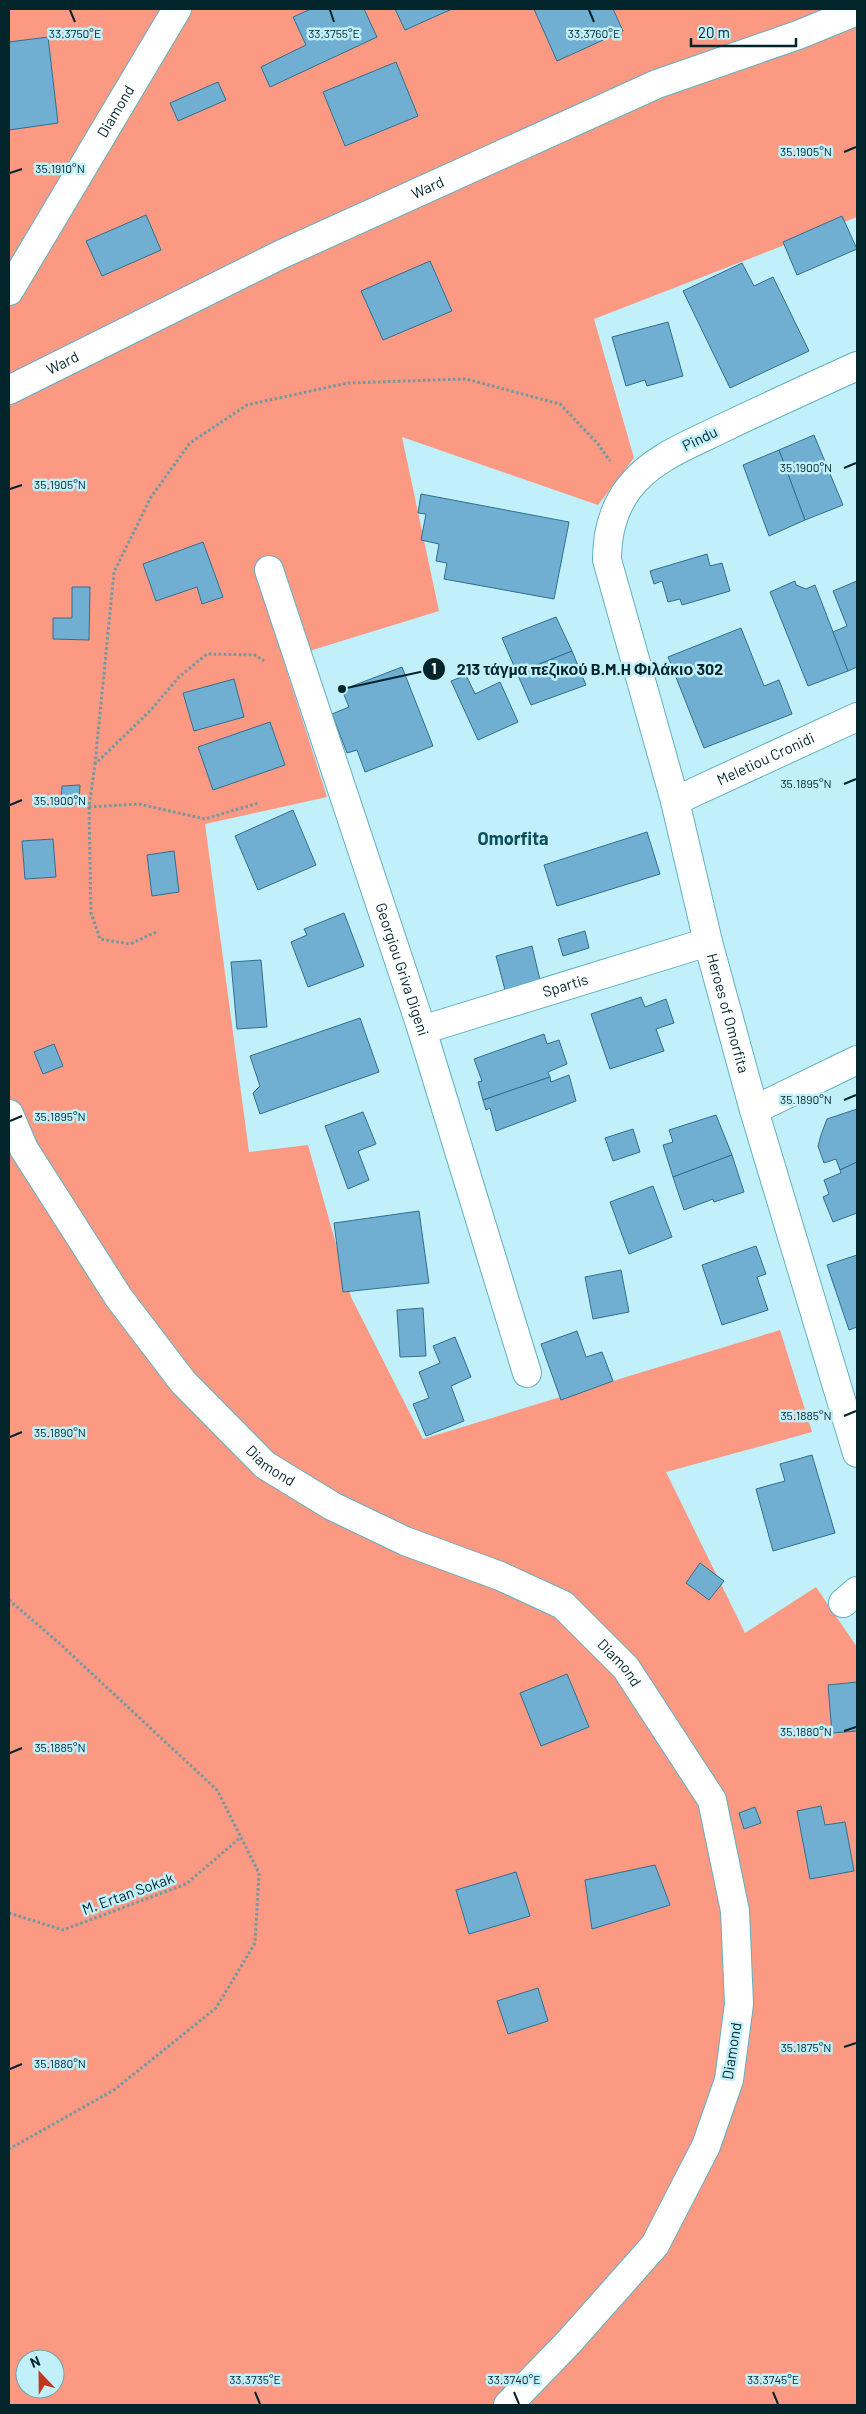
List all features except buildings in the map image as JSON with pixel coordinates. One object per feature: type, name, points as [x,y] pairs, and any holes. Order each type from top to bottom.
[{"type":"street","name":"Diamond","points":[[9,291],[177,9]]},
{"type":"street","name":"Ward","points":[[9,390],[282,254],[658,84],[798,35],[857,11]]},
{"type":"street","name":"Pindu","points":[[610,570],[607,560],[609,533],[619,503],[629,488],[654,462],[857,366]]},
{"type":"street","name":"Georgiou Griva Digeni","points":[[269,570],[422,1030],[527,1373]]},
{"type":"street","name":"Heroes of Omorfita","points":[[610,570],[675,801],[708,942],[754,1110],[857,1453]]},
{"type":"street","name":"Meletiou Cronidi","points":[[675,801],[857,717]]},
{"type":"street","name":"Spartis","points":[[422,1030],[708,942]]},
{"type":"street","points":[[754,1110],[857,1060]]},
{"type":"street","name":"Diamond","points":[[9,1114],[24,1149],[119,1298],[183,1382],[265,1465],[332,1506],[405,1540],[500,1576],[562,1605],[626,1668],[712,1800],[735,1911],[739,2004],[729,2080],[706,2146],[655,2245],[569,2342],[508,2405]]},
{"type":"path","points":[[156,932],[130,944],[100,939],[91,913],[89,807],[114,572],[151,497],[190,443],[247,405],[347,383],[466,379],[560,404],[598,444],[629,488]]},
{"type":"path","points":[[95,764],[150,711],[179,677],[207,654],[255,655],[307,688]]},
{"type":"path","points":[[89,807],[139,804],[205,819],[258,803]]},
{"type":"path","points":[[9,1600],[59,1643],[217,1790],[259,1873],[255,1943],[216,2008],[114,2090],[9,2149]]},
{"type":"path","name":"M. Ertan Sokak","points":[[9,1913],[63,1930],[186,1884],[241,1838]]},
{"type":"shaded area","points":[[9,9],[857,9],[857,217],[594,319],[634,458],[598,505],[402,437],[439,611],[283,659],[327,797],[205,824],[249,1152],[308,1145],[351,1297],[423,1439],[780,1330],[812,1432],[666,1472],[745,1633],[816,1587],[857,1647],[857,2405],[9,2405]]},
{"type":"place","name":"213 τάγμα πεζικού B.M.H Φιλάκιο 302","points":[[342,689]]},
{"type":"district","name":"Omorfita","points":[[513,839]]}]
